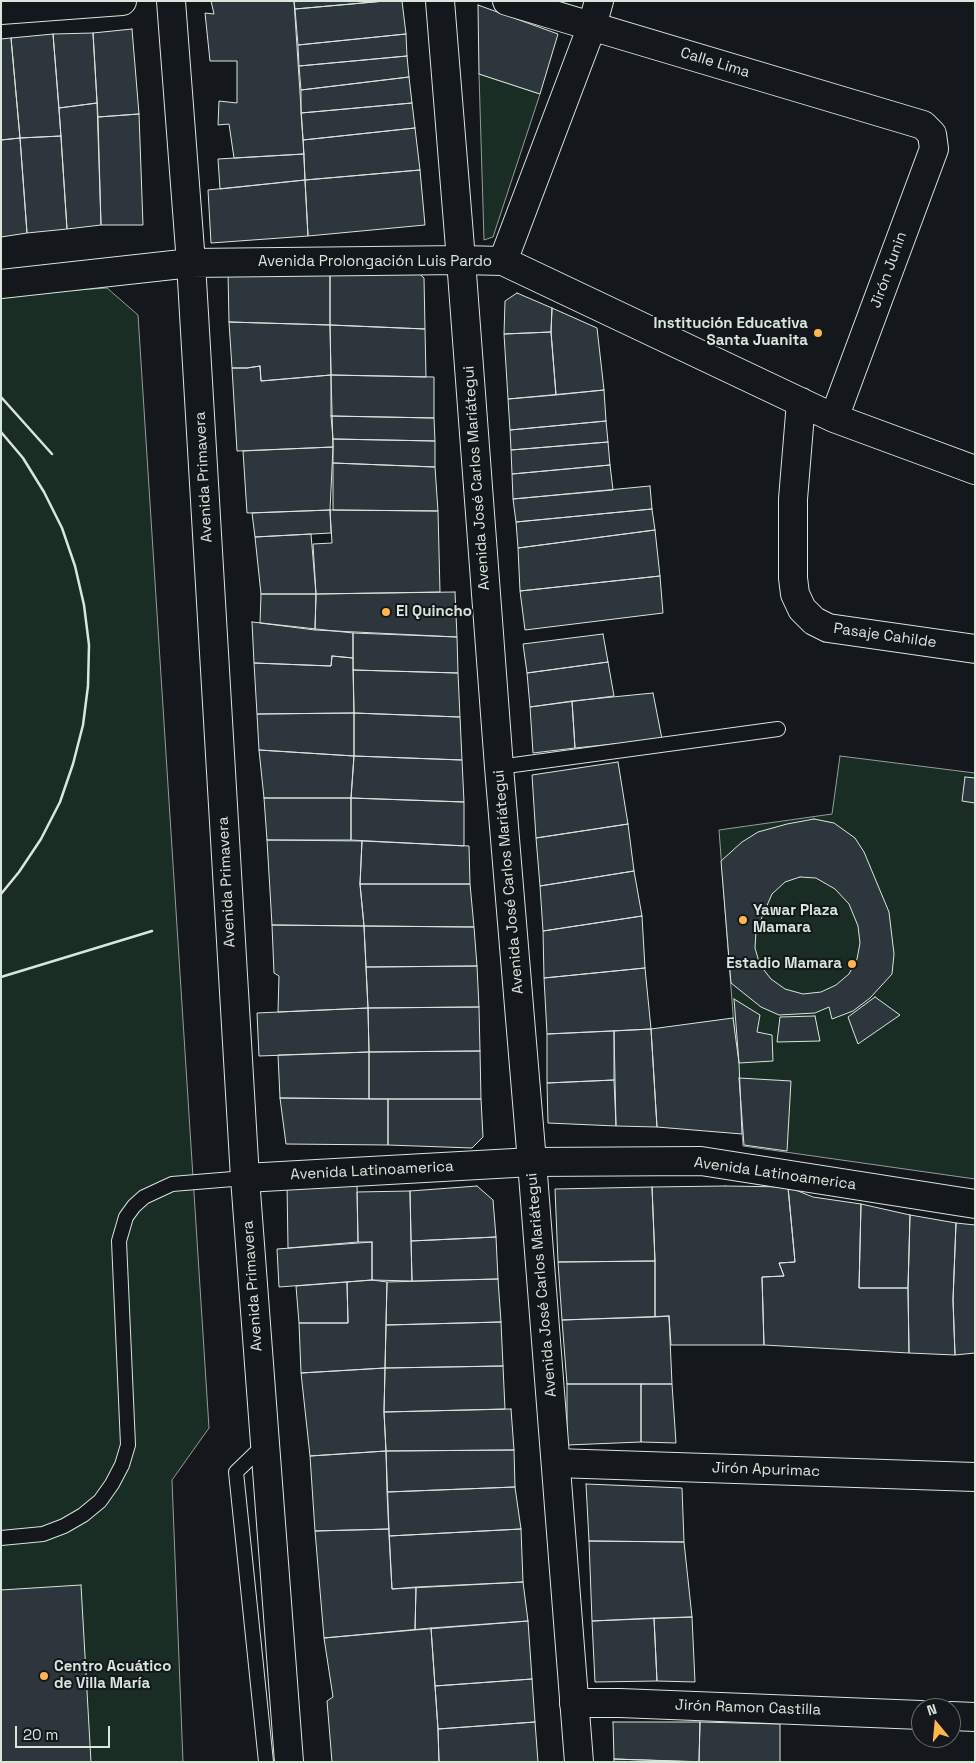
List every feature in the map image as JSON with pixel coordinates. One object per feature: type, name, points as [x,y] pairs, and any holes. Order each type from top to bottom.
[{"type":"street","points":[[1,10],[122,1]]},
{"type":"street","name":"Avenida Primavera","points":[[171,1],[191,263],[245,1178],[289,1762]]},
{"type":"street","name":"Avenida José Carlos Mariátegui","points":[[440,1],[499,767],[580,1762]]},
{"type":"street","name":"Calle Lima","points":[[507,1],[596,14],[922,125]]},
{"type":"street","points":[[503,261],[596,14]]},
{"type":"street","name":"Jirón Junin","points":[[834,418],[934,150],[932,134],[922,125]]},
{"type":"street","name":"Avenida Prolongación Luis Pardo","points":[[1,284],[191,263],[503,261],[834,418],[975,470]]},
{"type":"street","name":"Pasaje Cahilde","points":[[800,402],[793,499],[793,578],[795,594],[802,609],[814,621],[828,628],[975,649]]},
{"type":"street","name":"Avenida Latinoamerica","points":[[245,1178],[532,1162],[701,1161],[975,1204]]},
{"type":"street","name":"Jirón Apurimac","points":[[556,1463],[975,1477]]},
{"type":"street","name":"Jirón Ramon Castilla","points":[[574,1703],[620,1703],[911,1715]]},
{"type":"street","points":[[961,1716],[975,1717]]},
{"type":"lane","points":[[499,767],[778,729]]},
{"type":"lane","points":[[1,1538],[43,1534],[64,1526],[83,1515],[100,1501],[122,1465],[128,1445],[119,1241],[126,1217],[144,1197],[172,1184],[245,1178]]},
{"type":"lane","points":[[265,1443],[236,1472],[266,1762]]},
{"type":"green space","points":[[479,74],[540,94],[493,237],[484,240]]},
{"type":"green space","points":[[107,288],[138,315],[209,1428],[172,1480],[183,1762],[1,1762],[1,295]]},
{"type":"green space","name":"Estadio Mamara","points":[[840,756],[975,773],[975,1179],[743,1146],[719,830],[832,814]]},
{"type":"building","points":[[211,1],[294,1],[304,154],[234,158],[229,124],[218,125],[219,101],[237,103],[237,61],[210,61],[205,13],[214,14]]},
{"type":"building","points":[[294,1],[385,1],[295,9]]},
{"type":"building","points":[[402,1],[406,34],[298,45],[295,9]]},
{"type":"building","points":[[478,5],[558,34],[540,94],[479,74]]},
{"type":"building","points":[[132,29],[139,114],[98,117],[93,33]]},
{"type":"building","points":[[93,33],[97,103],[59,108],[53,34]]},
{"type":"building","points":[[53,34],[61,136],[20,138],[11,38]]},
{"type":"building","points":[[406,34],[407,56],[299,66],[298,45]]},
{"type":"building","points":[[11,38],[20,138],[1,140],[1,39]]},
{"type":"building","points":[[407,56],[409,77],[301,90],[299,66]]},
{"type":"building","points":[[409,77],[412,103],[301,113],[301,90]]},
{"type":"building","points":[[97,103],[101,225],[67,229],[59,108]]},
{"type":"building","points":[[412,103],[415,128],[303,140],[301,113]]},
{"type":"building","points":[[139,114],[143,225],[101,225],[98,117]]},
{"type":"building","points":[[415,128],[420,170],[305,180],[303,140]]},
{"type":"building","points":[[61,136],[67,229],[27,233],[20,138]]},
{"type":"building","points":[[20,138],[27,233],[1,237],[1,140]]},
{"type":"building","points":[[304,154],[305,180],[220,189],[218,159]]},
{"type":"building","points":[[420,170],[425,225],[308,236],[305,180]]},
{"type":"building","points":[[305,180],[308,236],[211,243],[208,190]]},
{"type":"building","points":[[412,267],[424,278],[425,329],[330,325],[330,268]]},
{"type":"building","points":[[330,268],[330,325],[229,322],[228,273]]},
{"type":"building","points":[[517,293],[552,308],[551,332],[504,334],[505,301]]},
{"type":"building","points":[[552,308],[597,328],[604,390],[556,395],[551,332]]},
{"type":"building","points":[[229,322],[330,325],[331,375],[261,381],[260,366],[232,368]]},
{"type":"building","points":[[330,325],[425,329],[426,377],[331,375]]},
{"type":"building","points":[[551,332],[556,395],[508,399],[504,334]]},
{"type":"building","points":[[260,366],[261,381],[331,375],[333,447],[237,451],[232,368]]},
{"type":"building","points":[[331,375],[434,377],[434,418],[331,416]]},
{"type":"building","points":[[604,390],[606,421],[510,430],[508,399]]},
{"type":"building","points":[[331,416],[434,418],[435,441],[333,439]]},
{"type":"building","points":[[606,421],[608,442],[511,450],[510,430]]},
{"type":"building","points":[[333,439],[435,441],[435,467],[333,463]]},
{"type":"building","points":[[608,442],[610,465],[512,474],[511,450]]},
{"type":"building","points":[[333,447],[330,510],[247,513],[243,451]]},
{"type":"building","points":[[333,463],[435,467],[438,511],[333,510]]},
{"type":"building","points":[[610,465],[613,490],[513,499],[512,474]]},
{"type":"building","points":[[650,486],[652,509],[516,522],[513,499]]},
{"type":"building","points":[[652,509],[655,530],[518,548],[516,522]]},
{"type":"building","points":[[330,510],[438,511],[440,592],[316,594],[313,544],[332,543]]},
{"type":"building","points":[[330,510],[331,533],[255,537],[252,513]]},
{"type":"building","points":[[655,530],[660,576],[520,591],[518,548]]},
{"type":"building","points":[[311,534],[316,594],[261,594],[255,537]]},
{"type":"building","points":[[660,576],[663,613],[525,630],[520,591]]},
{"type":"building","name":"El Quincho","points":[[455,592],[457,637],[315,630],[316,594]]},
{"type":"building","points":[[261,594],[316,594],[315,630],[260,623]]},
{"type":"building","points":[[252,622],[353,633],[353,658],[332,656],[331,666],[254,663]]},
{"type":"building","name":"El Quincho","points":[[353,633],[457,637],[458,673],[353,670]]},
{"type":"building","points":[[603,634],[608,662],[527,673],[523,644]]},
{"type":"building","points":[[332,656],[353,658],[354,713],[257,714],[254,663],[331,666]]},
{"type":"building","points":[[608,662],[614,696],[530,707],[527,673]]},
{"type":"building","points":[[353,670],[458,673],[460,717],[354,713]]},
{"type":"building","points":[[653,693],[662,739],[575,748],[572,701]]},
{"type":"building","points":[[572,701],[575,748],[533,753],[530,707]]},
{"type":"building","points":[[354,713],[460,717],[462,760],[354,756]]},
{"type":"building","points":[[354,713],[354,756],[259,750],[257,714]]},
{"type":"building","points":[[259,750],[354,756],[351,798],[264,798]]},
{"type":"building","points":[[354,756],[462,760],[464,802],[351,798]]},
{"type":"building","points":[[618,762],[628,824],[536,838],[532,775]]},
{"type":"building","points":[[965,777],[975,778],[975,803],[962,801]]},
{"type":"building","points":[[264,798],[351,798],[351,840],[267,840]]},
{"type":"building","points":[[351,798],[464,802],[464,846],[351,840]]},
{"type":"building","name":"Yawar Plaza Mamara","points":[[814,819],[834,823],[855,838],[864,852],[889,912],[894,954],[892,974],[870,998],[853,1011],[832,1019],[829,1007],[815,1013],[779,1015],[761,1007],[731,983],[721,861],[742,842],[758,832]],"holes":[[[800,877],[816,878],[835,889],[849,904],[858,926],[860,943],[857,959],[849,974],[836,985],[821,992],[803,994],[785,989],[771,979],[760,965],[755,948],[756,931],[772,894],[785,882]]]},
{"type":"building","points":[[628,824],[634,871],[540,886],[536,838]]},
{"type":"building","points":[[267,840],[362,841],[360,884],[364,926],[272,925]]},
{"type":"building","points":[[362,841],[469,846],[470,884],[360,884]]},
{"type":"building","points":[[634,871],[642,916],[543,931],[540,886]]},
{"type":"building","points":[[360,884],[470,884],[474,927],[364,926]]},
{"type":"building","points":[[642,916],[645,968],[544,978],[543,931]]},
{"type":"building","points":[[272,925],[364,926],[368,1008],[278,1012],[279,976],[274,973]]},
{"type":"building","points":[[364,926],[474,927],[477,966],[366,967]]},
{"type":"building","points":[[477,966],[479,1007],[368,1008],[366,967]]},
{"type":"building","points":[[645,968],[651,1029],[547,1034],[544,978]]},
{"type":"building","points":[[875,997],[900,1015],[858,1044],[848,1017]]},
{"type":"building","points":[[734,999],[760,1015],[757,1032],[772,1035],[773,1061],[739,1063]]},
{"type":"building","points":[[479,1007],[480,1051],[369,1052],[368,1008]]},
{"type":"building","points":[[368,1008],[369,1052],[259,1056],[257,1013]]},
{"type":"building","points":[[815,1016],[820,1041],[777,1042],[780,1017]]},
{"type":"building","points":[[733,1018],[739,1063],[742,1134],[657,1127],[651,1029]]},
{"type":"building","points":[[651,1029],[657,1127],[616,1126],[614,1031]]},
{"type":"building","points":[[614,1031],[614,1080],[547,1083],[547,1034]]},
{"type":"building","points":[[480,1051],[481,1099],[369,1099],[369,1052]]},
{"type":"building","points":[[369,1052],[369,1099],[280,1098],[278,1055]]},
{"type":"building","points":[[739,1078],[791,1081],[787,1151],[744,1145]]},
{"type":"building","points":[[614,1080],[616,1126],[548,1123],[547,1083]]},
{"type":"building","points":[[280,1098],[388,1099],[388,1145],[286,1144]]},
{"type":"building","points":[[388,1099],[481,1099],[483,1137],[472,1148],[388,1145]]},
{"type":"building","points":[[357,1183],[358,1242],[288,1248],[287,1184]]},
{"type":"building","points":[[477,1186],[493,1200],[496,1237],[411,1241],[410,1191]]},
{"type":"building","points":[[652,1187],[788,1187],[795,1262],[779,1263],[784,1276],[762,1277],[764,1345],[671,1345],[669,1316],[655,1317]]},
{"type":"building","points":[[652,1187],[655,1261],[558,1262],[555,1189]]},
{"type":"building","points":[[788,1187],[813,1197],[861,1204],[859,1288],[908,1288],[909,1353],[764,1345],[762,1277],[784,1276],[779,1263],[795,1262]]},
{"type":"building","points":[[410,1191],[412,1281],[372,1280],[372,1242],[358,1242],[357,1192]]},
{"type":"building","points":[[861,1204],[910,1215],[908,1288],[859,1288]]},
{"type":"building","points":[[910,1215],[956,1223],[953,1300],[955,1355],[909,1353]]},
{"type":"building","points":[[956,1223],[975,1225],[975,1353],[955,1355],[953,1300]]},
{"type":"building","points":[[496,1237],[498,1279],[412,1281],[411,1241]]},
{"type":"building","points":[[372,1242],[372,1280],[279,1287],[277,1249]]},
{"type":"building","points":[[655,1261],[655,1317],[562,1320],[558,1262]]},
{"type":"building","points":[[498,1279],[501,1322],[386,1325],[387,1282]]},
{"type":"building","points":[[372,1280],[387,1282],[385,1368],[301,1373],[299,1323],[348,1323],[347,1282]]},
{"type":"building","points":[[347,1282],[348,1323],[299,1323],[296,1286]]},
{"type":"building","points":[[669,1316],[672,1384],[567,1384],[562,1320]]},
{"type":"building","points":[[501,1322],[503,1366],[385,1368],[386,1325]]},
{"type":"building","points":[[503,1366],[505,1409],[384,1412],[385,1368]]},
{"type":"building","points":[[385,1368],[384,1412],[386,1451],[310,1456],[301,1373]]},
{"type":"building","points":[[567,1384],[641,1384],[641,1442],[567,1445]]},
{"type":"building","points":[[641,1384],[672,1384],[676,1443],[641,1442]]},
{"type":"building","points":[[511,1409],[514,1450],[386,1451],[384,1412]]},
{"type":"building","points":[[514,1450],[515,1487],[387,1492],[386,1451]]},
{"type":"building","points":[[386,1451],[389,1529],[315,1531],[310,1456]]},
{"type":"building","points":[[586,1484],[682,1488],[684,1542],[589,1541]]},
{"type":"building","points":[[515,1487],[521,1529],[389,1536],[387,1492]]},
{"type":"building","points":[[389,1529],[392,1589],[416,1587],[415,1630],[324,1638],[315,1531]]},
{"type":"building","points":[[521,1529],[523,1582],[392,1589],[389,1536]]},
{"type":"building","points":[[589,1541],[684,1542],[692,1617],[592,1621]]},
{"type":"building","points":[[523,1582],[528,1621],[415,1630],[416,1587]]},
{"type":"building","name":"Centro Acuático de Villa María","points":[[81,1585],[91,1762],[1,1762],[1,1590]]},
{"type":"building","points":[[692,1617],[695,1682],[657,1681],[654,1618]]},
{"type":"building","points":[[654,1618],[657,1681],[595,1682],[592,1621]]},
{"type":"building","points":[[528,1621],[532,1679],[435,1686],[431,1628]]},
{"type":"building","points":[[431,1628],[439,1762],[332,1762],[327,1701],[333,1697],[324,1638]]},
{"type":"building","points":[[532,1679],[535,1722],[438,1729],[435,1686]]},
{"type":"building","points":[[535,1722],[538,1762],[439,1762],[438,1729]]},
{"type":"building","points":[[613,1722],[700,1722],[699,1762],[614,1759]]},
{"type":"building","points":[[700,1722],[780,1724],[780,1762],[699,1762]]},
{"type":"building","points":[[614,1759],[708,1762],[614,1762]]},
{"type":"wall","points":[[1,397],[52,454]]},
{"type":"wall","points":[[1,432],[23,458],[44,492],[62,528],[75,566],[84,605],[89,645],[88,686],[83,725],[73,764],[60,802],[41,839],[19,872],[1,894]]},
{"type":"wall","points":[[1,977],[152,931]]},
{"type":"place","name":"Institución Educativa Santa Juanita","points":[[818,333]]},
{"type":"place","name":"El Quincho","points":[[386,612]]},
{"type":"place","name":"Yawar Plaza Mamara","points":[[743,920]]},
{"type":"place","name":"Estadio Mamara","points":[[852,964]]},
{"type":"place","name":"Centro Acuático de Villa María","points":[[44,1676]]}]
